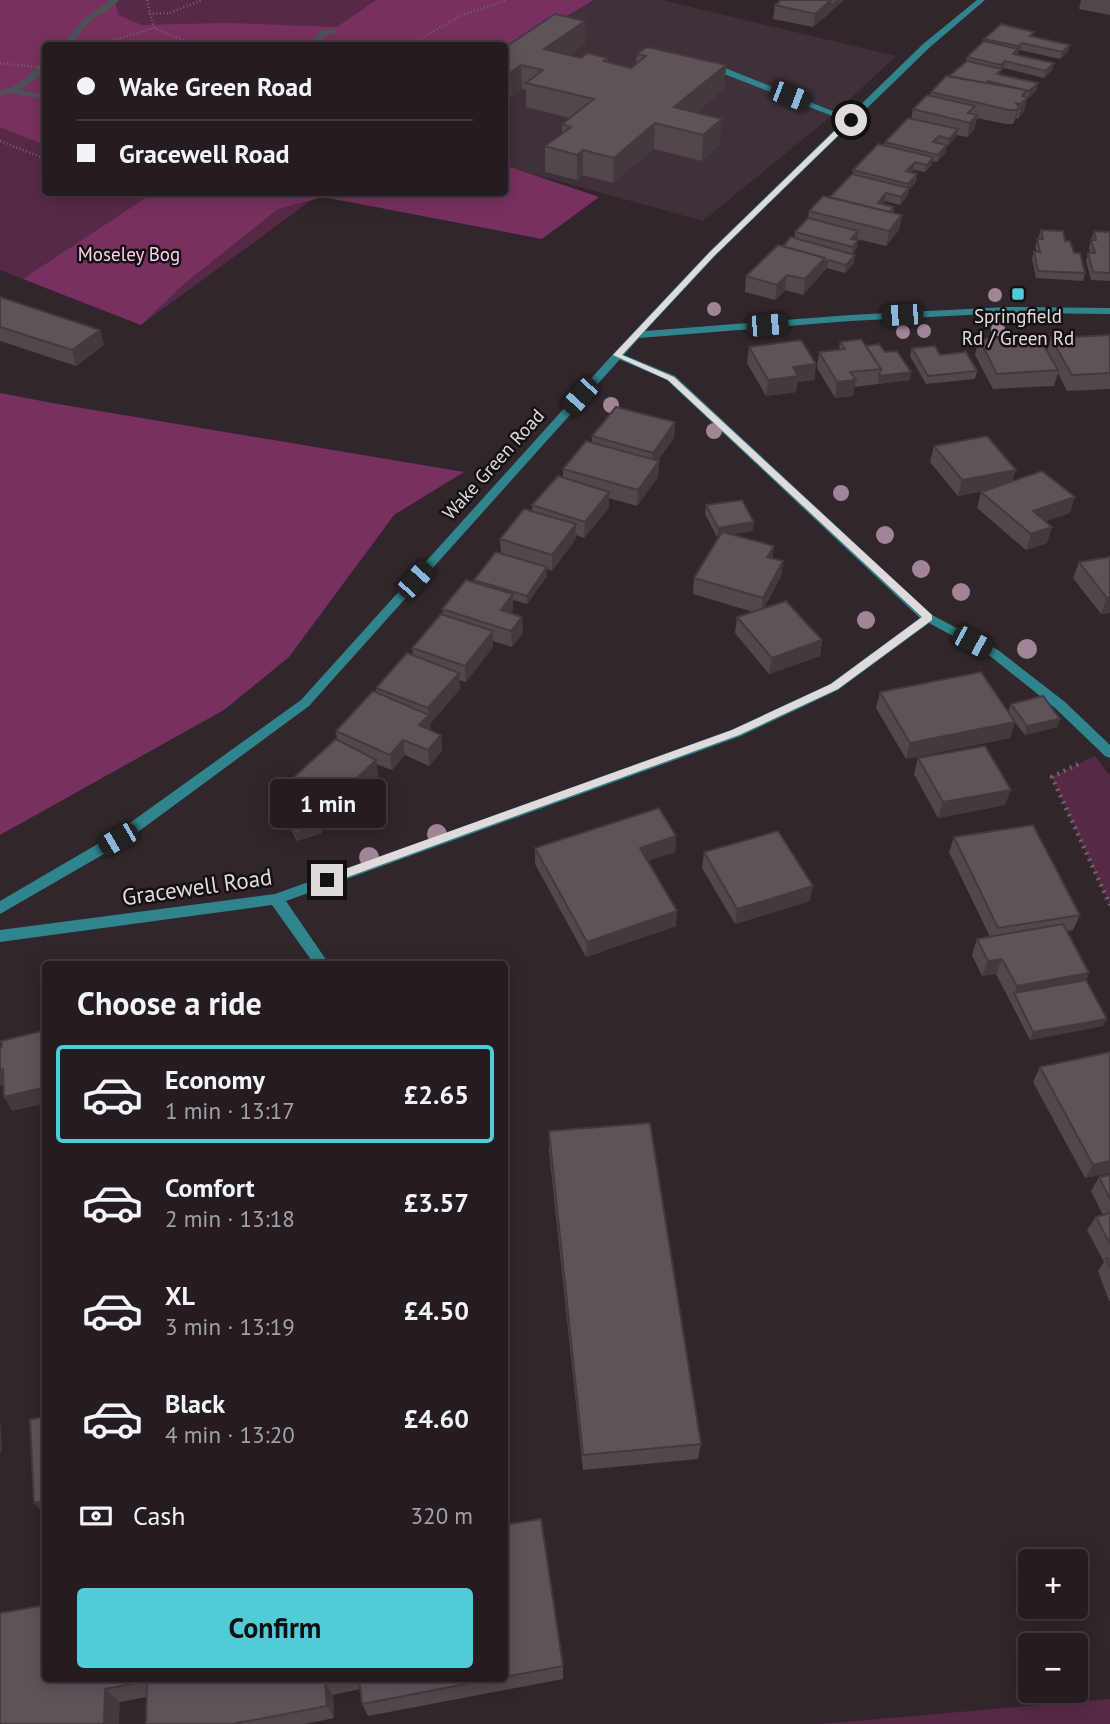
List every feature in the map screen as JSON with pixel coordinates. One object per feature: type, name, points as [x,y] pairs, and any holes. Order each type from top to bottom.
[{"type":"street","name":"Wake Green Road","points":[[0,908],[118,839],[305,703],[617,355],[712,254],[926,46],[981,0]]},
{"type":"street","points":[[722,70],[851,120]]},
{"type":"street","points":[[636,335],[850,318],[1007,310],[1110,311]]},
{"type":"street","points":[[617,355],[671,378],[928,618],[994,653],[1060,705],[1110,753]]},
{"type":"street","name":"Gracewell Road","points":[[0,936],[276,899],[736,733],[834,687],[928,618]]},
{"type":"street","points":[[276,899],[320,961]]},
{"type":"path","points":[[147,0],[154,29]]},
{"type":"path","points":[[150,14],[170,13],[202,0]]},
{"type":"path","points":[[415,42],[462,15],[507,0]]},
{"type":"path","points":[[107,42],[154,29],[185,42]]},
{"type":"path","points":[[0,63],[42,68]]},
{"type":"path","points":[[0,71],[9,66]]},
{"type":"path","points":[[0,141],[42,157]]},
{"type":"path","points":[[1084,761],[1052,777],[1110,905]]},
{"type":"shaded area","points":[[594,0],[662,0],[896,56],[835,113],[703,221],[508,167],[508,56],[551,25]]},
{"type":"green space","name":"Moseley Bog","points":[[0,0],[594,0],[551,25],[508,44],[508,42],[42,42],[42,196],[317,196],[141,325],[0,270]]},
{"type":"green space","points":[[0,0],[115,0],[118,15],[142,25],[227,23],[337,27],[376,0],[594,0],[551,25],[508,56],[508,42],[42,42],[42,144],[0,127]]},
{"type":"green space","points":[[508,166],[599,197],[542,239],[323,197],[278,209],[185,283],[141,325],[23,279],[148,196],[508,196]]},
{"type":"green space","points":[[0,393],[464,472],[394,515],[289,657],[224,710],[0,835]]},
{"type":"green space","points":[[1095,756],[1110,776],[1110,905],[1052,777]]},
{"type":"green space","points":[[1110,1699],[1110,1724],[820,1724],[1088,1703]]},
{"type":"building","points":[[781,0],[831,0],[815,14],[775,5]]},
{"type":"building","points":[[555,14],[585,21],[544,49],[581,58],[588,53],[608,58],[604,61],[631,68],[646,56],[637,54],[647,47],[726,65],[674,107],[722,119],[703,135],[655,123],[614,158],[583,150],[577,155],[545,146],[571,127],[562,124],[594,99],[526,83],[543,70],[521,65],[508,72],[508,45]]},
{"type":"building","points":[[1001,24],[1034,32],[1030,36],[1070,45],[1062,52],[1022,43],[1018,46],[984,39]]},
{"type":"building","points":[[984,41],[1018,49],[1013,54],[1054,63],[1046,71],[1005,61],[1001,65],[967,57]]},
{"type":"building","points":[[967,61],[1002,69],[997,74],[1038,83],[1029,91],[988,81],[986,83],[949,76]]},
{"type":"building","points":[[946,76],[1026,90],[1022,96],[1028,97],[1021,104],[1016,103],[1019,107],[1017,110],[1009,110],[931,92]]},
{"type":"building","points":[[927,95],[975,106],[968,113],[977,115],[970,123],[913,109]]},
{"type":"building","points":[[908,118],[958,129],[949,139],[939,136],[933,142],[947,145],[938,155],[885,142]]},
{"type":"building","points":[[878,144],[933,157],[927,165],[915,162],[906,171],[917,174],[908,184],[853,170]]},
{"type":"building","points":[[852,174],[909,188],[901,197],[886,193],[878,203],[894,207],[889,212],[830,197]]},
{"type":"building","points":[[823,196],[902,215],[889,231],[809,211]]},
{"type":"building","points":[[808,218],[858,231],[851,239],[858,240],[853,247],[795,232]]},
{"type":"building","points":[[1041,230],[1063,231],[1065,241],[1070,241],[1074,253],[1080,253],[1085,273],[1038,271],[1034,251],[1040,252],[1037,239],[1043,239]]},
{"type":"building","points":[[1094,231],[1110,232],[1110,273],[1093,272],[1088,253],[1095,253],[1091,240],[1096,240]]},
{"type":"building","points":[[791,237],[855,255],[846,265],[828,260],[824,265],[825,258],[783,246]]},
{"type":"building","points":[[778,245],[825,258],[805,279],[787,275],[777,285],[746,276]]},
{"type":"building","points":[[0,297],[100,330],[72,350],[0,327]]},
{"type":"building","points":[[1110,335],[1110,373],[1072,375],[1051,338]]},
{"type":"building","points":[[1038,336],[1058,370],[997,374],[979,339]]},
{"type":"building","points":[[861,339],[881,369],[850,372],[856,380],[837,382],[819,352],[845,349],[840,342]]},
{"type":"building","points":[[801,340],[816,364],[793,367],[798,376],[768,380],[749,347]]},
{"type":"building","points":[[879,344],[885,352],[897,351],[911,372],[879,376],[881,369],[866,346]]},
{"type":"building","points":[[935,346],[940,355],[966,352],[977,371],[928,376],[912,348]]},
{"type":"building","points":[[616,407],[675,422],[653,453],[592,436]]},
{"type":"building","points":[[987,436],[1016,470],[962,480],[934,446]]},
{"type":"building","points":[[586,441],[659,461],[638,490],[563,469]]},
{"type":"building","points":[[1042,471],[1075,497],[1033,511],[1052,527],[1031,534],[981,492]]},
{"type":"building","points":[[558,476],[609,492],[585,522],[532,505]]},
{"type":"building","points":[[742,500],[754,522],[718,528],[706,505]]},
{"type":"building","points":[[524,509],[576,524],[552,555],[500,539]]},
{"type":"building","points":[[722,532],[774,546],[767,557],[783,561],[763,598],[694,578]]},
{"type":"building","points":[[496,552],[547,567],[527,596],[474,580]]},
{"type":"building","points":[[1110,557],[1110,598],[1107,598],[1079,562]]},
{"type":"building","points":[[466,580],[513,594],[501,610],[522,617],[511,631],[442,609]]},
{"type":"building","points":[[786,601],[822,640],[772,658],[737,617]]},
{"type":"building","points":[[441,614],[493,631],[465,666],[412,648]]},
{"type":"building","points":[[407,653],[459,673],[428,708],[376,688]]},
{"type":"building","points":[[981,672],[1015,722],[910,743],[880,692]]},
{"type":"building","points":[[373,691],[429,715],[419,725],[441,735],[428,750],[403,740],[390,755],[336,731]]},
{"type":"building","points":[[1043,696],[1060,719],[1027,726],[1011,704]]},
{"type":"building","points":[[336,739],[376,760],[334,800],[294,777]]},
{"type":"building","points":[[985,746],[1011,790],[943,802],[918,758]]},
{"type":"building","points":[[308,799],[321,824],[295,833],[282,808]]},
{"type":"building","points":[[659,808],[676,836],[640,848],[677,911],[587,942],[535,848]]},
{"type":"building","points":[[1033,825],[1080,915],[998,928],[954,837]]},
{"type":"building","points":[[778,831],[813,886],[737,909],[704,852]]},
{"type":"building","points":[[1063,924],[1089,973],[1017,986],[1002,959],[988,961],[977,939]]},
{"type":"building","points":[[1086,980],[1107,1019],[1033,1032],[1014,993]]},
{"type":"building","points":[[42,1031],[42,1088],[4,1097],[3,1069],[0,1070],[1,1041]]},
{"type":"building","points":[[1110,1052],[1110,1161],[1093,1165],[1040,1067]]},
{"type":"building","points":[[650,1123],[701,1444],[583,1455],[549,1131]]},
{"type":"building","points":[[1110,1175],[1110,1199],[1099,1177]]},
{"type":"building","points":[[1110,1213],[1110,1244],[1096,1217]]},
{"type":"building","points":[[42,1417],[42,1501],[34,1503],[30,1420]]},
{"type":"building","points":[[541,1519],[563,1666],[508,1676],[508,1524]]},
{"type":"building","points":[[42,1606],[42,1682],[142,1682],[105,1689],[104,1724],[0,1724],[0,1613]]},
{"type":"building","points":[[147,1682],[325,1682],[327,1706],[233,1724],[146,1724]]},
{"type":"building","points":[[359,1682],[476,1682],[362,1704]]},
{"type":"waterway","points":[[68,42],[88,18],[110,6],[115,0]]},
{"type":"waterway","points":[[315,42],[325,32],[333,31]]},
{"type":"waterway","points":[[12,91],[33,78],[42,67]]},
{"type":"waterway","points":[[0,93],[12,91]]},
{"type":"waterway","points":[[12,91],[42,96]]},
{"type":"place","name":"Springfield Rd / Green Rd","points":[[1018,294]]},
{"type":"route","points":[[327,880],[736,733],[834,687],[928,618],[671,378],[617,355],[712,254],[851,120]]}]
